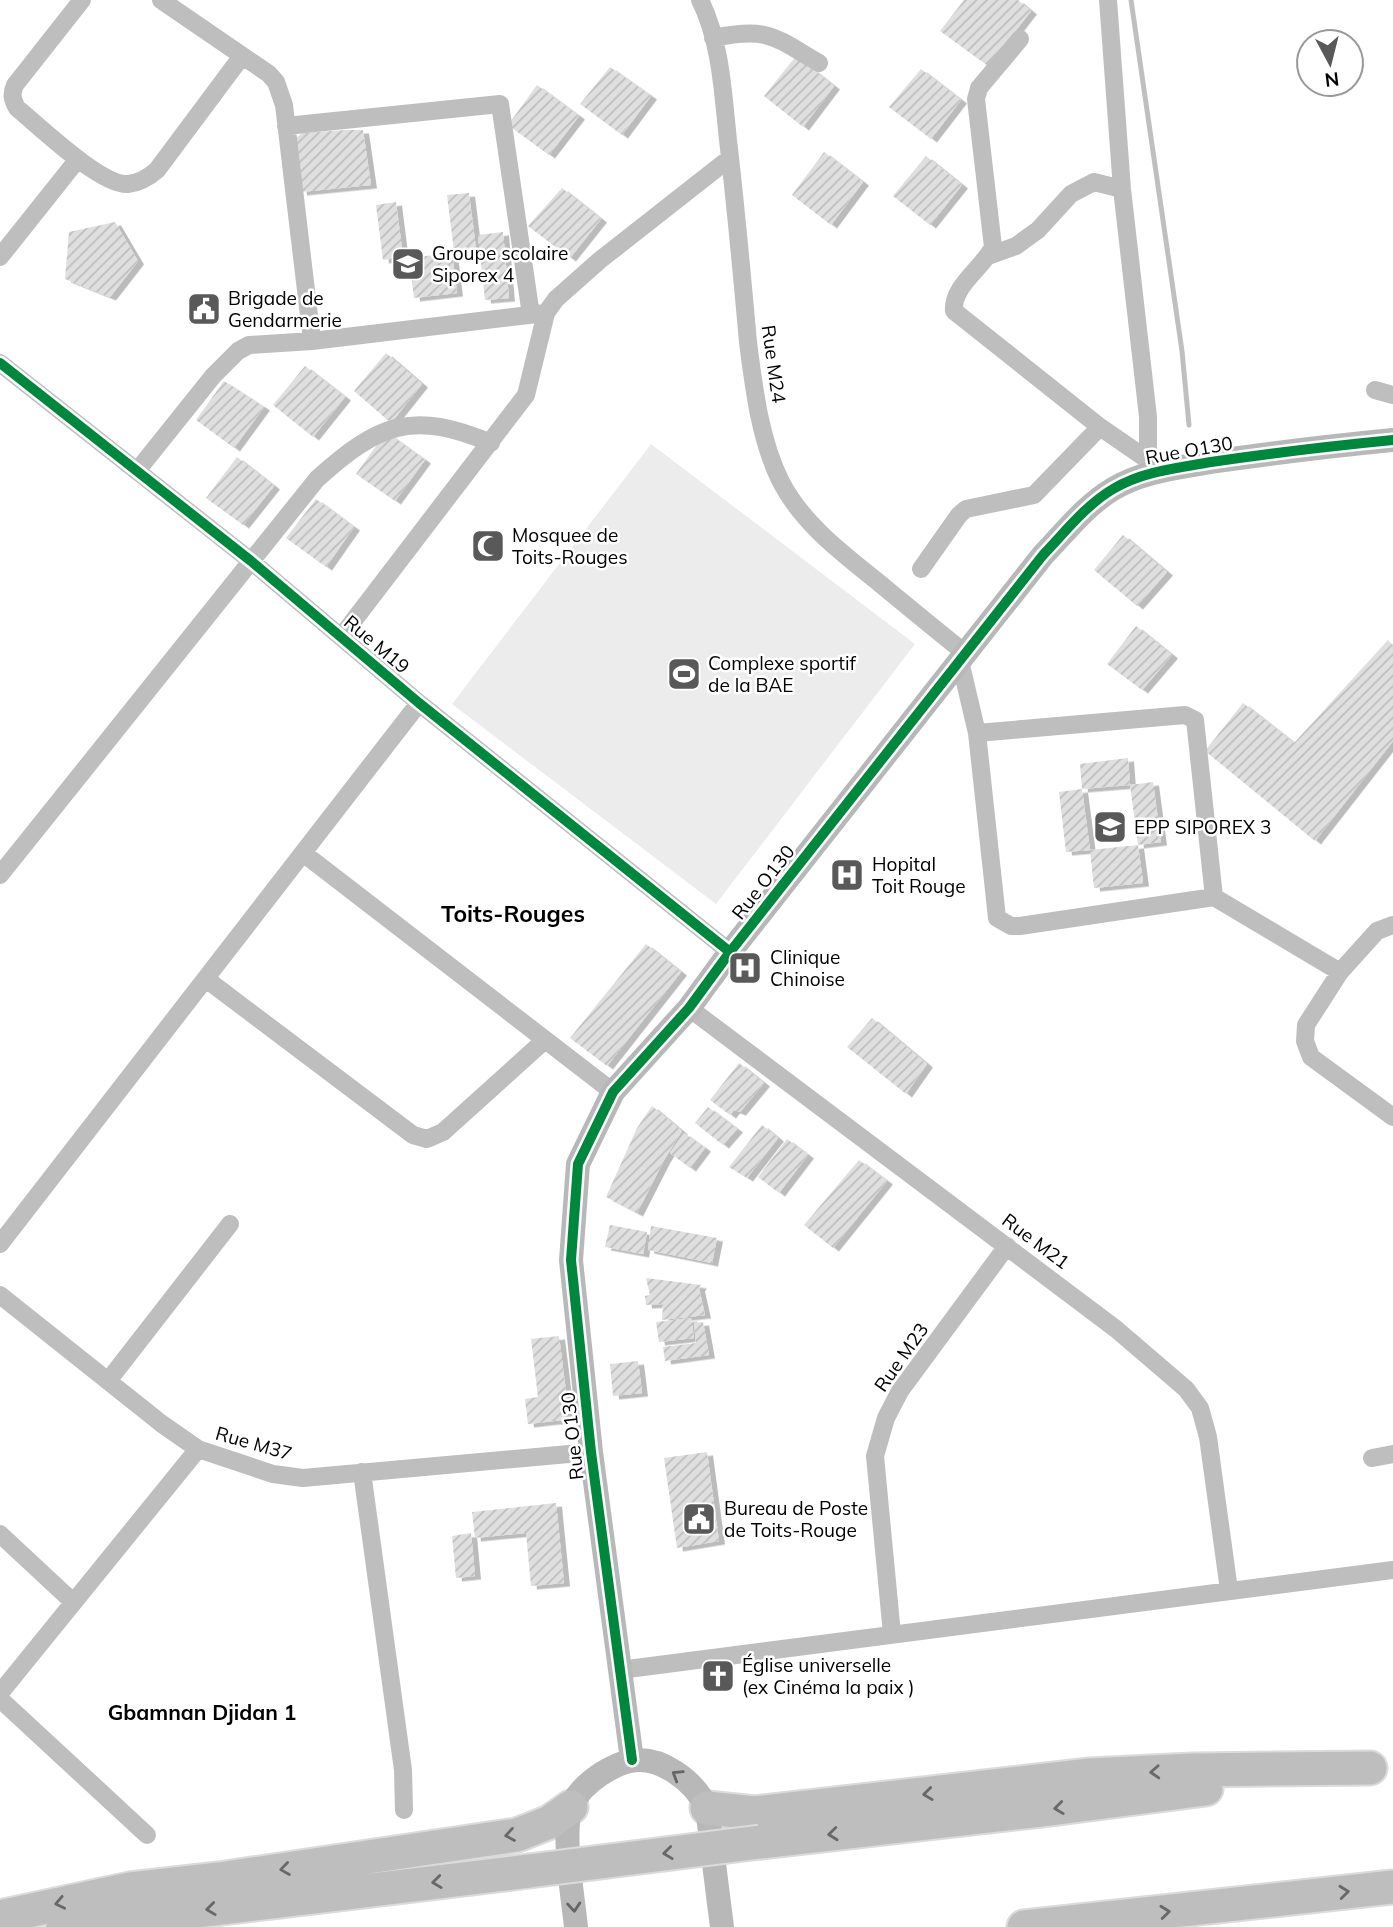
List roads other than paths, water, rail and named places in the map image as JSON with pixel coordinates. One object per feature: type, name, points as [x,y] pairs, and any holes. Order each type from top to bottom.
[{"type":"highway","points":[[707,1808],[755,1814],[1090,1775],[1192,1770],[1381,1767]]},
{"type":"highway","points":[[63,1927],[1381,1767]]},
{"type":"highway","points":[[0,1917],[130,1889],[219,1879],[517,1835],[551,1822],[571,1807]]},
{"type":"highway","points":[[1024,1927],[1393,1887]]},
{"type":"highway","points":[[1206,1927],[1295,1898]]},
{"type":"street","points":[[82,0],[15,85],[12,100],[78,159],[110,180],[127,184],[150,176],[157,170],[242,56]]},
{"type":"street","points":[[161,0],[269,74],[276,82],[284,105],[312,341]]},
{"type":"street","name":"Rue M24","points":[[700,0],[713,38],[723,94],[753,383],[768,450],[782,484],[803,514],[831,544],[962,657]]},
{"type":"street","points":[[1108,0],[1122,189],[1153,466]]},
{"type":"street","points":[[713,38],[757,32],[772,36],[819,63]]},
{"type":"street","points":[[1020,39],[979,88],[976,99],[993,247],[957,293],[953,302],[954,312],[1153,466]]},
{"type":"street","points":[[286,125],[500,104],[538,314],[526,395],[341,637]]},
{"type":"street","points":[[137,471],[213,376],[237,351],[250,345],[312,341],[538,314],[600,260],[730,158]]},
{"type":"street","points":[[0,257],[78,159]]},
{"type":"street","points":[[988,256],[1016,246],[1038,230],[1071,194],[1094,182],[1122,189]]},
{"type":"street","name":"Rue M19","points":[[0,363],[251,561],[419,703],[730,952]]},
{"type":"street","points":[[1375,390],[1393,395]]},
{"type":"street","points":[[0,875],[317,480],[356,448],[384,431],[417,424],[441,426],[491,443]]},
{"type":"street","points":[[921,569],[958,515],[966,509],[1034,495],[1100,427]]},
{"type":"street","name":"Rue O130","points":[[632,1760],[591,1452],[571,1260],[578,1164],[613,1092],[689,1008],[730,952],[1043,555],[1094,503],[1112,489],[1153,466],[1393,440]]},
{"type":"street","points":[[962,657],[977,733],[997,918],[1011,926],[1020,926],[1214,897],[1340,972]]},
{"type":"street","points":[[0,1244],[419,703]]},
{"type":"street","points":[[977,733],[1185,715],[1192,717],[1195,720],[1214,897]]},
{"type":"street","points":[[303,853],[613,1092]]},
{"type":"street","points":[[1393,925],[1377,931],[1340,972],[1307,1025],[1305,1041],[1311,1057],[1393,1117]]},
{"type":"street","points":[[206,979],[413,1135],[427,1139],[443,1132],[545,1040]]},
{"type":"street","name":"Rue M21","points":[[689,1008],[1116,1329],[1186,1389],[1200,1408],[1209,1437],[1229,1590]]},
{"type":"street","points":[[108,1381],[230,1224]]},
{"type":"street","name":"Rue M23","points":[[892,1634],[875,1456],[886,1418],[900,1391],[1007,1246]]},
{"type":"street","name":"Rue M37","points":[[0,1295],[162,1424],[198,1449],[272,1474],[303,1478],[591,1452]]},
{"type":"street","points":[[0,1693],[198,1449]]},
{"type":"street","points":[[1372,1458],[1393,1454]]},
{"type":"street","points":[[362,1472],[403,1770],[404,1810]]},
{"type":"street","points":[[0,1534],[73,1602]]},
{"type":"street","points":[[620,1670],[1393,1570]]},
{"type":"street","points":[[0,1699],[147,1835]]},
{"type":"street","points":[[576,1927],[568,1836],[571,1807],[587,1783],[609,1769],[632,1760],[654,1763],[679,1774],[701,1795],[707,1808],[722,1927]]},
{"type":"waterway","points":[[1131,0],[1182,351],[1189,425]]},
{"type":"place","name":"Groupe scolaire Siporex 4","points":[[408,264]]},
{"type":"place","name":"Brigade de Gendarmerie","points":[[204,309]]},
{"type":"place","name":"Mosquee de Toits-Rouges","points":[[488,546]]},
{"type":"place","name":"Complexe sportif de la BAE","points":[[684,674]]},
{"type":"place","name":"EPP SIPOREX 3","points":[[1110,827]]},
{"type":"place","name":"Hopital Toit Rouge","points":[[847,875]]},
{"type":"place","name":"Clinique Chinoise","points":[[745,968]]},
{"type":"place","name":"Bureau de Poste de Toits-Rouge","points":[[699,1519]]},
{"type":"place","name":"Église universelle (ex Cinéma la paix )","points":[[718,1676]]},
{"type":"district","name":"Toits-Rouges","points":[[513,913]]},
{"type":"district","name":"Gbamnan Djidan 1","points":[[202,1712]]}]
